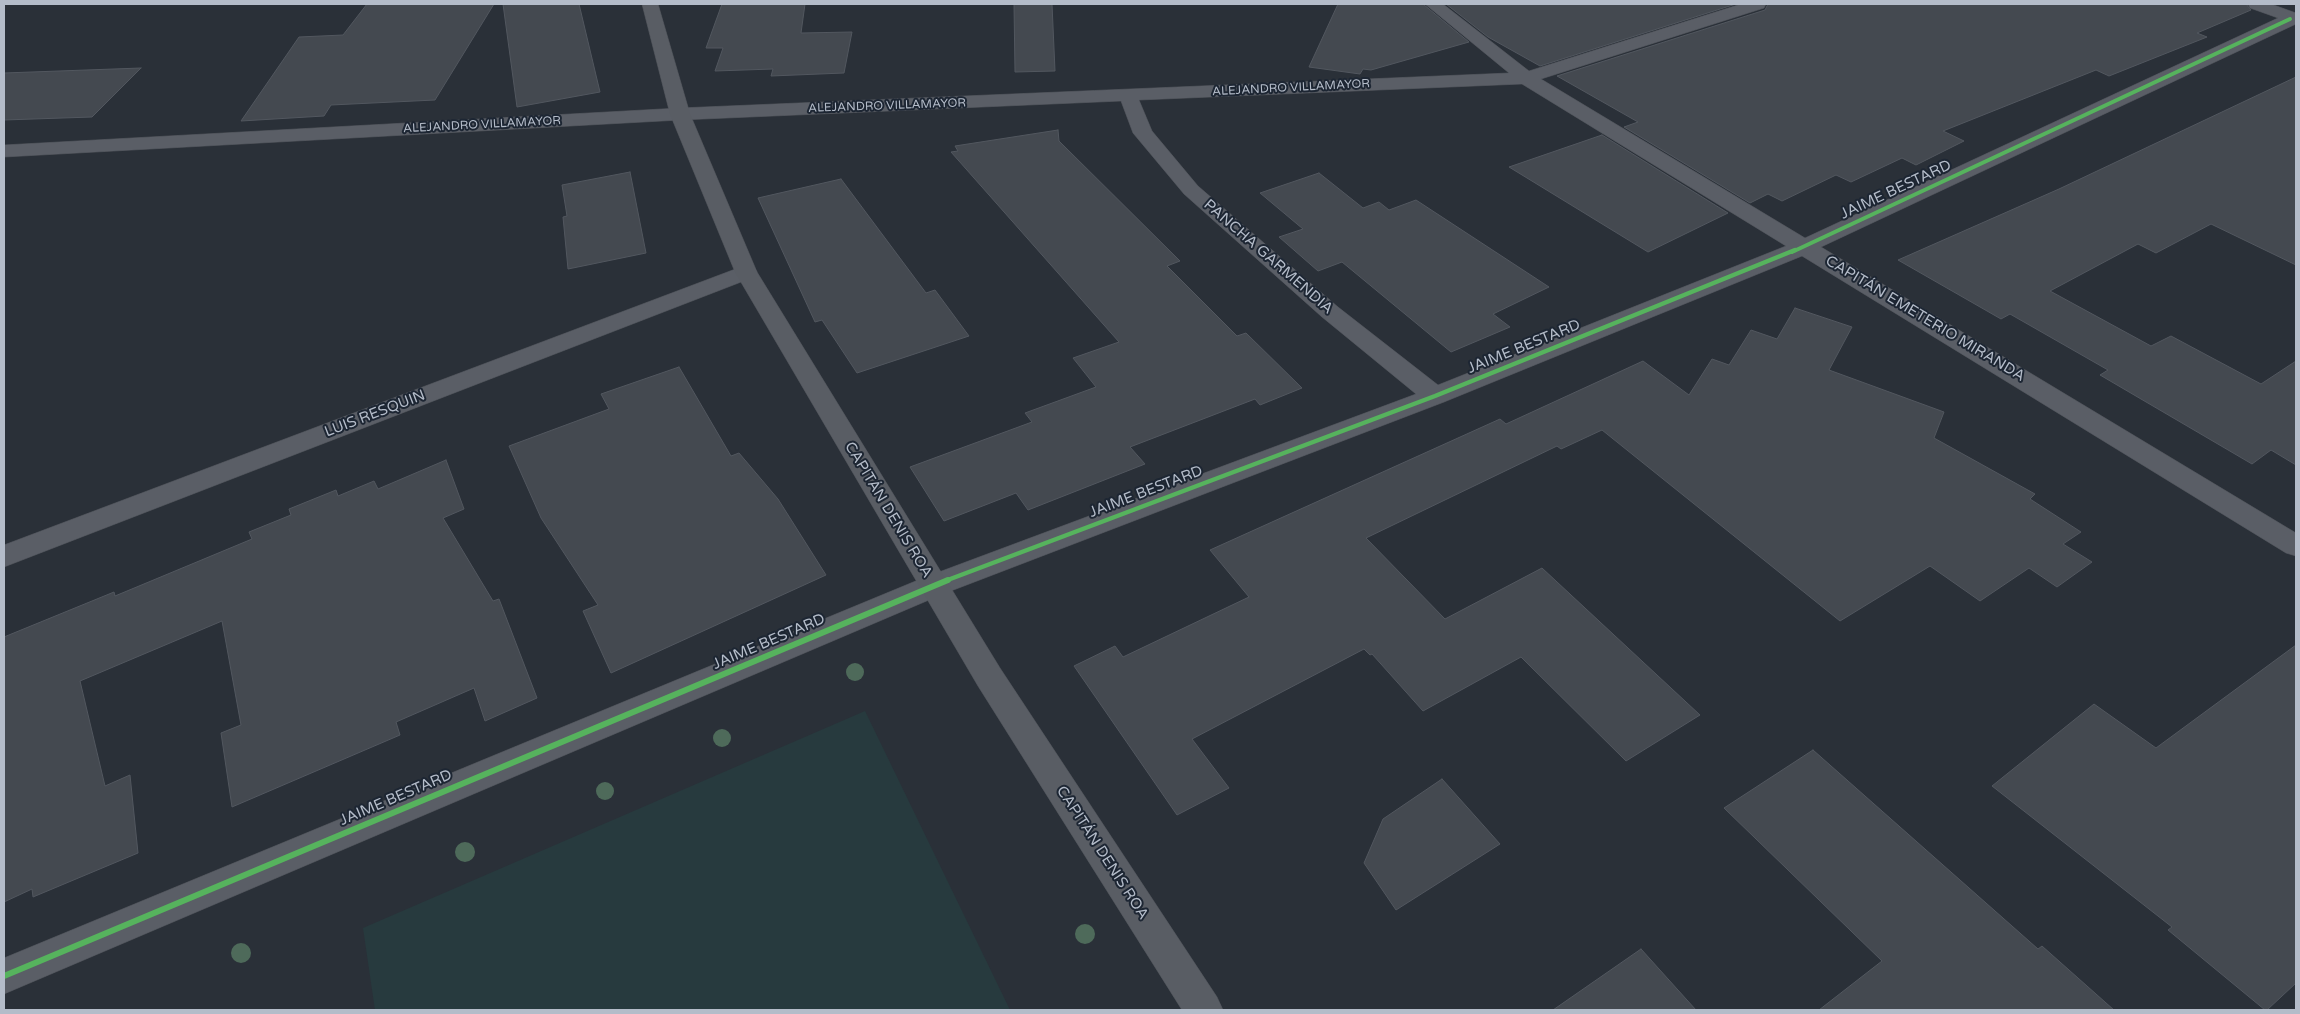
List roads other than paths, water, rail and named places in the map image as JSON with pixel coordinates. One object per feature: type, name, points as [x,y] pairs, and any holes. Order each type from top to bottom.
[{"type":"main road","name":"CAPITÁN DENIS ROA","points":[[650,4],[680,114],[746,272],[989,677],[1204,1010]]},
{"type":"street","name":"CAPITÁN EMETERIO MIRANDA","points":[[1433,4],[1526,78],[1806,246],[2296,546]]},
{"type":"street","name":"ALEJANDRO VILLAMAYOR","points":[[4,151],[680,114],[1526,78],[1758,4]]},
{"type":"street","points":[[2256,4],[2293,19]]},
{"type":"street","name":"JAIME BESTARD","points":[[4,976],[933,586],[1435,396],[1806,246],[2293,19]]},
{"type":"street","name":"PANCHA GARMENDIA","points":[[1128,96],[1143,133],[1191,190],[1330,312],[1435,396]]},
{"type":"street","name":"LUIS RESQUIN","points":[[4,556],[746,272]]}]
